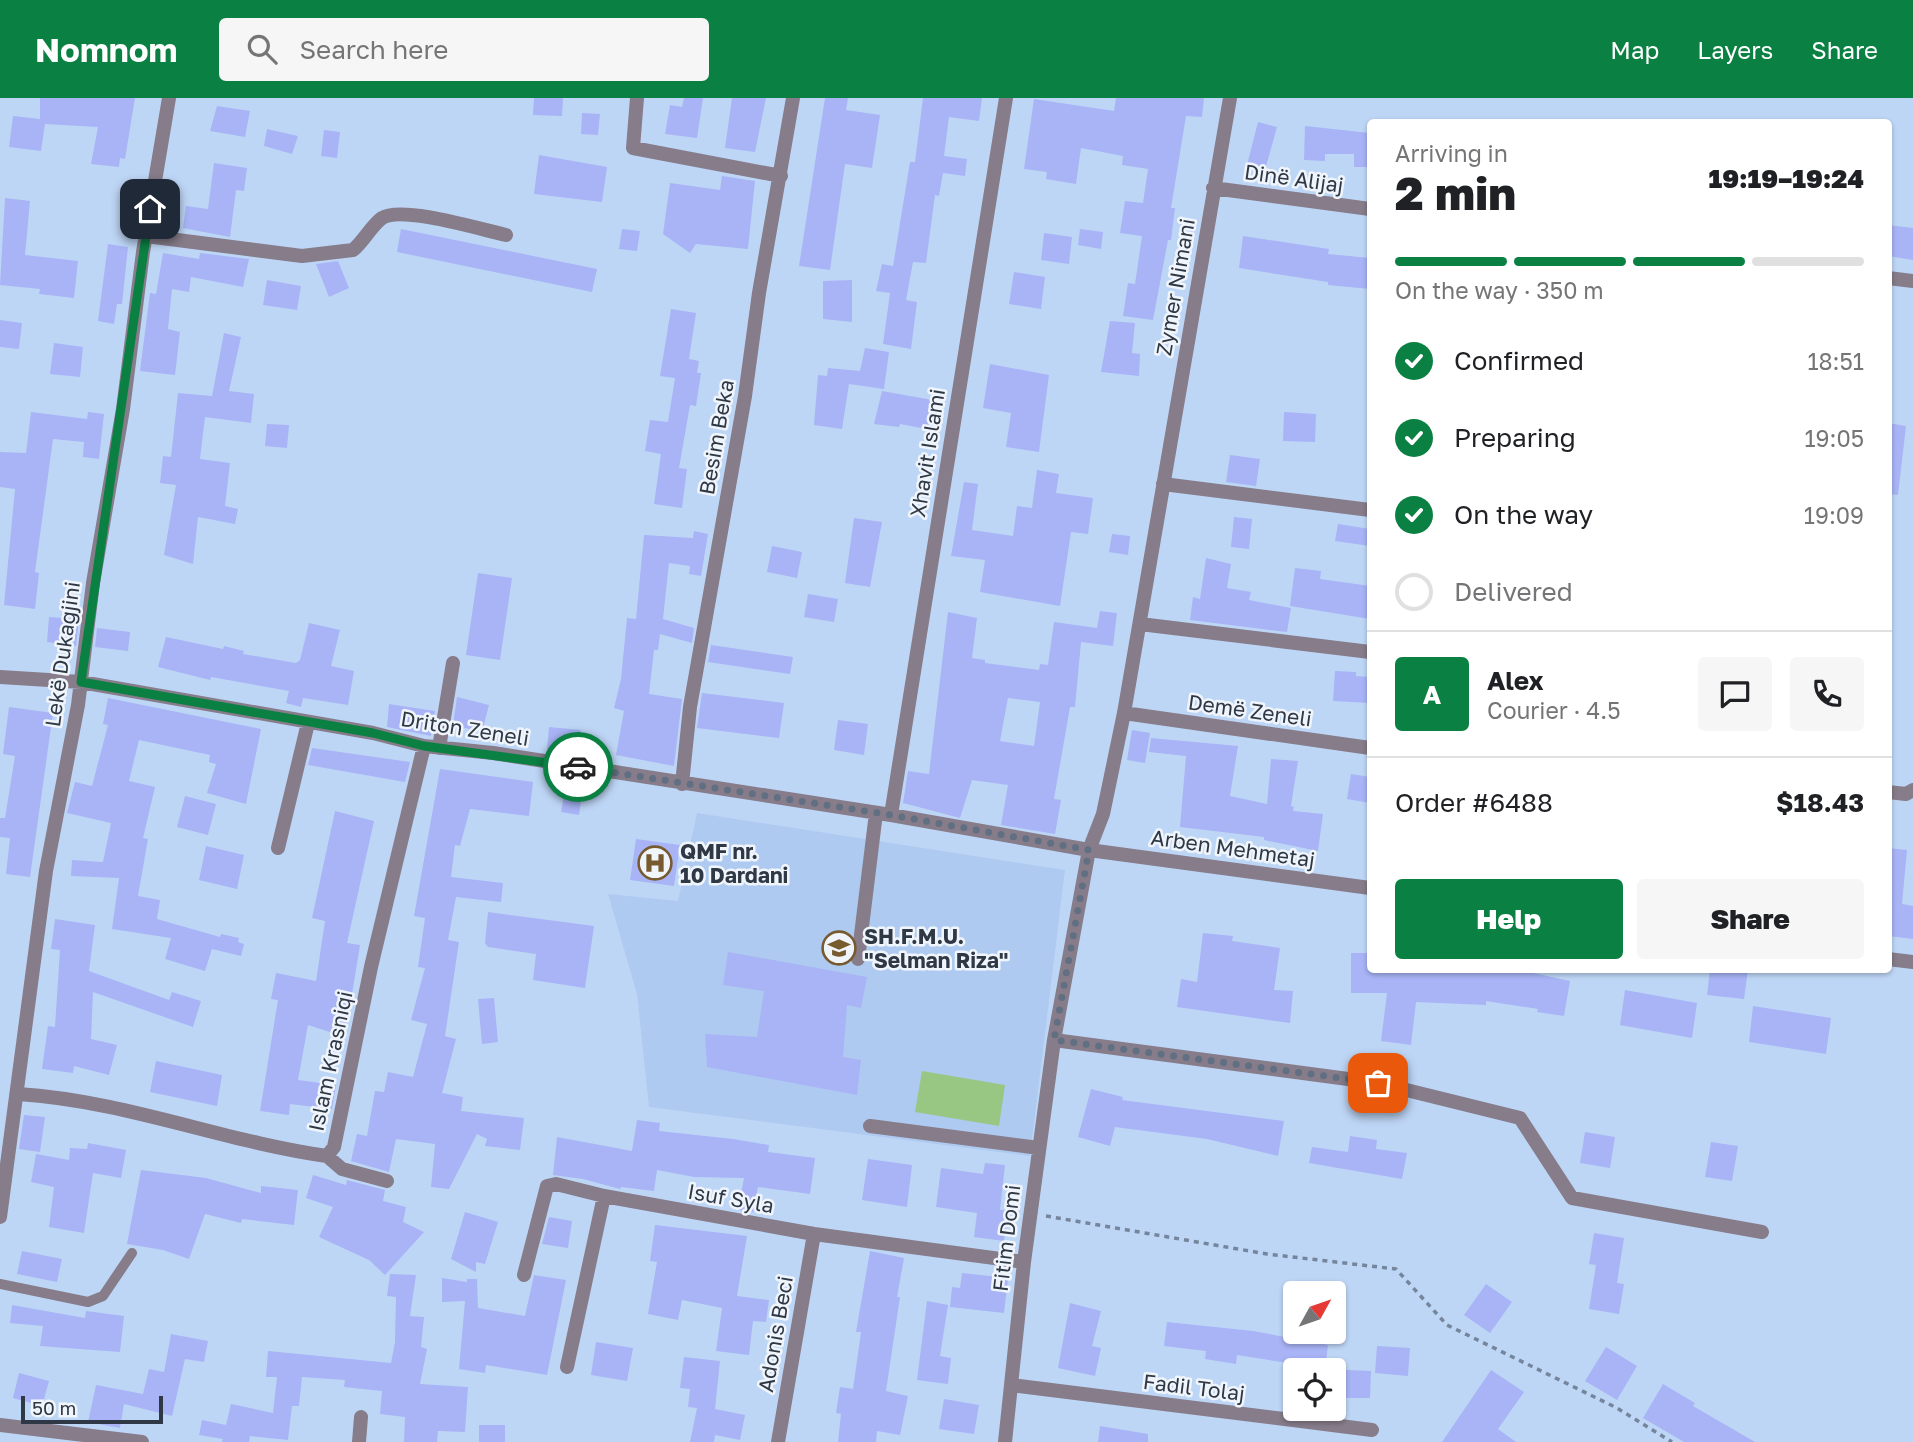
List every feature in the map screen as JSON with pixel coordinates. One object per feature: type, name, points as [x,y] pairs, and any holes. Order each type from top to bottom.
[{"type":"street","name":"Lekë Dukagjini","points":[[0,1217],[46,871],[81,682],[146,236],[169,98]]},
{"type":"street","points":[[638,98],[633,148],[781,176]]},
{"type":"street","name":"Besim Beka","points":[[682,784],[690,707],[793,98]]},
{"type":"street","name":"Xhavit Islami","points":[[858,959],[1006,98]]},
{"type":"street","name":"Zymer Nimani","points":[[1089,850],[1103,814],[1124,713],[1230,98]]},
{"type":"street","name":"Dinë Alijaj","points":[[1213,188],[1367,209]]},
{"type":"street","points":[[146,236],[302,257],[353,250],[382,218],[389,215],[406,214],[506,235]]},
{"type":"street","points":[[1892,278],[1913,281]]},
{"type":"street","points":[[1163,484],[1367,510]]},
{"type":"street","points":[[1140,624],[1367,652]]},
{"type":"street","points":[[439,748],[453,663]]},
{"type":"street","name":"Driton Zeneli","points":[[0,677],[81,682],[373,733],[424,746],[493,753],[884,814],[1089,850]]},
{"type":"street","name":"Demë Zeneli","points":[[1124,713],[1367,748]]},
{"type":"street","points":[[278,848],[308,723]]},
{"type":"street","name":"Islam Krasniqi","points":[[18,1094],[128,1109],[291,1151],[327,1156],[334,1147],[371,967],[424,746]]},
{"type":"street","points":[[1892,792],[1910,792]]},
{"type":"street","name":"Arben Mehmetaj","points":[[1089,850],[1367,888]]},
{"type":"street","name":"Fitim Domi","points":[[1005,1442],[1024,1262],[1054,1040],[1089,850]]},
{"type":"street","points":[[1892,959],[1913,962]]},
{"type":"street","points":[[1054,1040],[1378,1083],[1520,1118],[1572,1198],[1762,1232]]},
{"type":"street","points":[[870,1126],[1039,1149]]},
{"type":"street","points":[[327,1156],[342,1169],[387,1181]]},
{"type":"street","name":"Isuf Syla","points":[[524,1275],[547,1186],[556,1184],[604,1196],[814,1234],[1024,1262]]},
{"type":"street","points":[[567,1367],[604,1196]]},
{"type":"street","name":"Adonis Beci","points":[[778,1442],[814,1234]]},
{"type":"street","name":"Fadil Tolaj","points":[[1011,1385],[1372,1430]]},
{"type":"street","points":[[359,1442],[361,1416]]},
{"type":"street","points":[[0,1425],[142,1442]]},
{"type":"lane","points":[[0,1284],[88,1302],[103,1296],[132,1253]]},
{"type":"path","points":[[1030,1213],[1267,1254],[1395,1269],[1447,1325],[1617,1408],[1672,1442]]},
{"type":"shaded area","name":"SH.F.M.U. \"Selman Riza\"","points":[[697,813],[1065,870],[1030,1156],[649,1107],[637,994],[608,894],[678,901]]},
{"type":"green space","points":[[922,1071],[1005,1085],[999,1126],[915,1112]]},
{"type":"building","points":[[40,98],[135,98],[125,159],[120,158],[119,167],[91,164],[98,127],[45,124],[41,151],[9,147],[13,116],[40,119]]},
{"type":"building","points":[[534,98],[563,98],[562,116],[533,115]]},
{"type":"building","points":[[684,98],[703,98],[697,138],[665,134],[670,105],[682,107]]},
{"type":"building","points":[[732,98],[766,98],[755,152],[725,148]]},
{"type":"building","points":[[825,98],[848,98],[846,110],[880,115],[872,168],[845,164],[830,270],[799,266]]},
{"type":"building","points":[[923,98],[982,98],[979,121],[949,117],[944,156],[967,159],[965,176],[943,173],[939,196],[935,195],[926,263],[913,262],[906,300],[917,302],[911,349],[883,344],[890,293],[876,291],[882,264],[893,266],[910,162],[915,162]]},
{"type":"building","points":[[1116,98],[1204,98],[1202,117],[1186,116],[1171,208],[1175,208],[1171,240],[1168,240],[1153,320],[1123,316],[1128,283],[1135,284],[1142,236],[1120,233],[1125,201],[1143,203],[1148,169],[1122,165],[1123,156],[1081,148],[1076,184],[1046,179],[1047,172],[1024,169],[1034,99],[1114,111]]},
{"type":"building","points":[[217,106],[250,111],[245,137],[210,131]]},
{"type":"building","points":[[582,113],[600,114],[598,135],[581,134]]},
{"type":"building","points":[[1258,122],[1277,127],[1265,170],[1247,165]]},
{"type":"building","points":[[1305,126],[1367,133],[1367,167],[1354,167],[1354,154],[1325,154],[1325,161],[1304,160]]},
{"type":"building","points":[[267,129],[298,136],[292,154],[264,146]]},
{"type":"building","points":[[324,130],[340,132],[337,158],[321,156]]},
{"type":"building","points":[[539,155],[607,167],[602,202],[534,194]]},
{"type":"building","points":[[214,163],[247,168],[244,191],[236,190],[230,237],[183,228],[186,206],[208,209]]},
{"type":"building","points":[[722,176],[755,181],[748,249],[696,244],[690,253],[663,234],[670,183],[720,190]]},
{"type":"building","points":[[5,198],[30,201],[25,255],[78,261],[74,298],[39,294],[40,289],[0,285]]},
{"type":"building","points":[[1892,225],[1913,228],[1913,260],[1892,257]]},
{"type":"building","points":[[401,229],[597,269],[592,292],[397,252]]},
{"type":"building","points":[[622,229],[640,231],[637,251],[619,249]]},
{"type":"building","points":[[1080,229],[1103,232],[1101,249],[1078,245]]},
{"type":"building","points":[[1044,233],[1072,237],[1069,264],[1041,260]]},
{"type":"building","points":[[1243,236],[1329,249],[1328,254],[1367,258],[1367,289],[1328,285],[1328,282],[1239,268]]},
{"type":"building","points":[[108,244],[128,247],[122,304],[117,304],[114,324],[98,321]]},
{"type":"building","points":[[163,253],[199,259],[200,253],[249,259],[243,287],[191,277],[189,292],[172,289],[168,329],[180,332],[175,375],[140,371],[150,293],[156,294]]},
{"type":"building","points":[[338,261],[349,288],[329,297],[316,264]]},
{"type":"building","points":[[1014,272],[1045,277],[1041,309],[1009,304]]},
{"type":"building","points":[[267,280],[301,286],[297,310],[263,305]]},
{"type":"building","points":[[852,280],[852,322],[823,319],[823,281]]},
{"type":"building","points":[[671,309],[696,313],[689,359],[699,361],[697,373],[701,373],[696,406],[690,405],[679,468],[687,469],[682,508],[654,504],[661,454],[645,451],[650,420],[668,422],[675,378],[660,376]]},
{"type":"building","points":[[0,320],[22,323],[19,349],[0,347]]},
{"type":"building","points":[[1110,321],[1135,323],[1132,353],[1140,354],[1139,376],[1101,372]]},
{"type":"building","points":[[224,333],[241,337],[229,391],[254,394],[251,423],[205,417],[200,459],[230,463],[225,506],[238,509],[235,524],[198,517],[193,564],[164,555],[176,485],[160,483],[163,456],[171,457],[178,393],[212,396]]},
{"type":"building","points":[[54,343],[83,347],[80,377],[50,374]]},
{"type":"building","points":[[865,348],[889,352],[884,389],[849,384],[842,429],[814,425],[818,375],[827,376],[828,368],[860,371]]},
{"type":"building","points":[[990,364],[1049,375],[1039,452],[1006,447],[1011,413],[983,408]]},
{"type":"building","points":[[882,391],[938,401],[932,430],[900,424],[899,427],[874,424]]},
{"type":"building","points":[[31,412],[87,419],[88,412],[104,414],[99,459],[83,457],[84,442],[53,439],[35,572],[39,573],[35,609],[4,605],[15,489],[0,487],[0,452],[26,453]]},
{"type":"building","points":[[1284,412],[1316,414],[1315,442],[1283,441]]},
{"type":"building","points":[[267,424],[289,425],[287,448],[265,446]]},
{"type":"building","points":[[1892,424],[1906,426],[1898,495],[1892,494]]},
{"type":"building","points":[[1230,455],[1260,459],[1256,486],[1226,482]]},
{"type":"building","points":[[1037,470],[1059,474],[1056,493],[1093,498],[1088,534],[1071,532],[1060,606],[980,592],[985,560],[951,556],[964,482],[978,484],[972,530],[1013,536],[1017,506],[1032,508]]},
{"type":"building","points":[[1234,517],[1252,519],[1249,549],[1231,547]]},
{"type":"building","points":[[854,518],[882,522],[870,587],[845,583]]},
{"type":"building","points":[[1338,524],[1367,529],[1367,546],[1335,541]]},
{"type":"building","points":[[694,531],[708,534],[701,576],[689,574],[690,566],[669,563],[663,619],[694,628],[692,643],[660,634],[658,650],[654,650],[649,694],[682,699],[674,766],[616,755],[624,711],[614,708],[621,679],[627,618],[636,619],[644,535],[693,538]]},
{"type":"building","points":[[1112,534],[1130,536],[1128,555],[1109,552]]},
{"type":"building","points":[[772,546],[802,552],[797,578],[767,572]]},
{"type":"building","points":[[1206,558],[1231,564],[1227,588],[1251,592],[1249,600],[1291,608],[1287,632],[1190,620],[1193,597],[1200,599]]},
{"type":"building","points":[[1295,568],[1321,571],[1320,579],[1367,586],[1367,619],[1290,606]]},
{"type":"building","points":[[478,573],[512,578],[500,660],[466,655]]},
{"type":"building","points":[[808,594],[838,599],[834,622],[804,617]]},
{"type":"building","points":[[1100,611],[1117,613],[1113,646],[1081,642],[1075,707],[1070,707],[1054,799],[1061,800],[1055,834],[1001,825],[1008,785],[972,780],[960,818],[903,803],[908,771],[929,774],[948,612],[977,618],[972,658],[985,660],[985,663],[1039,670],[1040,664],[1048,665],[1054,622],[1097,628]],"holes":[[[1008,698],[1040,702],[1034,746],[1000,741]]]},
{"type":"building","points":[[49,617],[79,619],[76,646],[47,642]]},
{"type":"building","points":[[309,623],[340,630],[331,666],[354,671],[348,705],[303,698],[301,707],[286,703],[289,691],[211,677],[210,680],[158,667],[166,637],[223,649],[224,646],[244,651],[243,654],[296,663],[300,660]]},
{"type":"building","points":[[97,628],[130,632],[128,651],[95,647]]},
{"type":"building","points":[[711,645],[793,657],[790,674],[708,662]]},
{"type":"building","points":[[1335,671],[1356,672],[1356,676],[1367,677],[1367,703],[1333,701]]},
{"type":"building","points":[[702,693],[784,703],[779,738],[697,728]]},
{"type":"building","points":[[457,697],[489,705],[482,732],[453,725]]},
{"type":"building","points":[[108,698],[261,729],[246,804],[207,793],[216,764],[209,762],[210,755],[139,740],[129,781],[155,787],[143,838],[148,839],[138,896],[160,900],[157,919],[220,937],[221,934],[239,938],[238,942],[244,944],[241,956],[212,949],[205,971],[165,959],[171,938],[112,929],[119,878],[71,876],[72,860],[103,862],[111,823],[67,813],[75,782],[92,786],[108,725],[103,724]]},
{"type":"building","points":[[389,704],[435,711],[431,736],[387,727]]},
{"type":"building","points":[[9,707],[53,713],[30,877],[6,874],[10,838],[0,837],[0,818],[5,818],[15,756],[3,754]]},
{"type":"building","points":[[838,720],[868,724],[864,755],[834,750]]},
{"type":"building","points":[[549,727],[581,730],[579,753],[547,750]]},
{"type":"building","points":[[1132,730],[1150,733],[1145,763],[1127,760]]},
{"type":"building","points":[[1151,738],[1238,746],[1230,796],[1267,804],[1271,759],[1298,761],[1291,806],[1294,807],[1293,811],[1323,814],[1318,851],[1264,840],[1264,837],[1180,827],[1186,756],[1149,752]]},
{"type":"building","points":[[312,748],[410,762],[405,782],[308,765]]},
{"type":"building","points":[[440,769],[533,782],[529,816],[470,809],[460,846],[455,845],[451,877],[503,883],[501,902],[456,897],[448,940],[459,942],[445,1036],[456,1039],[442,1093],[463,1097],[461,1111],[524,1118],[520,1150],[485,1146],[487,1139],[477,1134],[449,1189],[431,1187],[435,1144],[396,1139],[389,1172],[351,1161],[357,1134],[367,1136],[375,1091],[384,1092],[388,1072],[413,1077],[427,1024],[411,1020],[425,968],[418,967],[425,918],[414,916]]},
{"type":"building","points":[[1351,774],[1367,777],[1367,802],[1347,799]]},
{"type":"building","points":[[566,784],[583,787],[579,815],[561,812]]},
{"type":"building","points":[[185,796],[216,804],[208,835],[177,827]]},
{"type":"building","points":[[335,811],[374,821],[347,943],[360,945],[345,1037],[308,1025],[298,1080],[336,1085],[332,1109],[290,1104],[289,1115],[260,1111],[278,1000],[271,999],[276,973],[316,981],[325,921],[312,918]]},
{"type":"building","name":"QMF nr. 10 Dardani","points":[[636,839],[680,845],[674,886],[630,880]]},
{"type":"building","points":[[206,846],[244,855],[237,889],[199,880]]},
{"type":"building","points":[[1892,848],[1907,850],[1902,904],[1913,906],[1913,939],[1892,936]]},
{"type":"building","points":[[488,912],[594,926],[585,988],[533,980],[536,954],[488,947],[485,943]]},
{"type":"building","points":[[55,919],[95,925],[89,971],[169,1000],[172,992],[201,1001],[193,1027],[93,992],[91,1039],[117,1045],[109,1075],[74,1066],[73,1073],[42,1069],[48,1026],[55,1027],[60,950],[51,949]]},
{"type":"building","points":[[1203,933],[1233,936],[1232,941],[1280,948],[1274,990],[1293,991],[1290,1023],[1177,1007],[1181,979],[1197,982]]},
{"type":"building","points":[[728,952],[867,977],[861,1008],[847,1005],[843,1057],[861,1060],[857,1095],[707,1067],[705,1034],[757,1037],[764,991],[723,985]]},
{"type":"building","points":[[1351,953],[1367,953],[1367,973],[1533,973],[1570,981],[1564,1016],[1486,1001],[1486,1005],[1416,1002],[1411,1045],[1381,1041],[1387,993],[1351,993]]},
{"type":"building","points":[[1710,973],[1748,973],[1744,999],[1707,995]]},
{"type":"building","points":[[1625,990],[1697,1003],[1692,1038],[1620,1025]]},
{"type":"building","points":[[494,998],[498,1042],[482,1044],[478,999]]},
{"type":"building","points":[[1753,1006],[1831,1018],[1826,1054],[1749,1042]]},
{"type":"building","points":[[156,1061],[222,1075],[217,1106],[150,1092]]},
{"type":"building","points":[[1091,1089],[1123,1097],[1122,1100],[1284,1121],[1278,1156],[1207,1139],[1115,1127],[1110,1146],[1078,1137]]},
{"type":"building","points":[[24,1115],[45,1117],[40,1152],[19,1149]]},
{"type":"building","points":[[637,1120],[660,1123],[659,1131],[769,1145],[768,1152],[815,1158],[810,1194],[758,1187],[753,1212],[738,1210],[744,1178],[694,1177],[657,1170],[654,1191],[620,1189],[583,1179],[553,1175],[557,1137],[632,1151]]},
{"type":"building","points":[[1585,1132],[1615,1137],[1610,1168],[1580,1163]]},
{"type":"building","points":[[1350,1136],[1377,1140],[1376,1149],[1407,1153],[1402,1179],[1309,1163],[1312,1147],[1348,1152]]},
{"type":"building","points":[[1711,1142],[1738,1146],[1732,1181],[1705,1177]]},
{"type":"building","points":[[88,1143],[126,1150],[121,1178],[93,1173],[84,1233],[49,1227],[54,1187],[31,1182],[36,1154],[69,1160],[70,1148],[87,1149]]},
{"type":"building","points":[[868,1159],[912,1165],[907,1207],[862,1200]]},
{"type":"building","points":[[985,1163],[1005,1165],[1000,1210],[1008,1210],[1004,1241],[974,1237],[977,1213],[936,1207],[941,1168],[983,1174]]},
{"type":"building","points":[[141,1170],[206,1178],[261,1193],[261,1186],[298,1190],[294,1225],[242,1219],[241,1223],[205,1214],[189,1259],[163,1250],[127,1244]]},
{"type":"building","points":[[313,1175],[346,1185],[347,1180],[385,1190],[383,1201],[406,1207],[403,1222],[424,1232],[385,1275],[369,1260],[319,1237],[333,1207],[306,1198]]},
{"type":"building","points":[[465,1212],[498,1222],[485,1264],[476,1262],[476,1272],[451,1259]]},
{"type":"building","points":[[549,1217],[572,1221],[568,1248],[542,1244]]},
{"type":"building","points":[[655,1225],[747,1236],[737,1296],[769,1300],[766,1322],[753,1321],[749,1355],[716,1351],[722,1308],[682,1300],[678,1320],[648,1314],[657,1262],[650,1261]]},
{"type":"building","points":[[1594,1233],[1624,1238],[1617,1283],[1624,1284],[1619,1314],[1589,1309],[1596,1265],[1589,1264]]},
{"type":"building","points":[[22,1251],[62,1259],[57,1282],[17,1274]]},
{"type":"building","points":[[870,1251],[904,1258],[886,1391],[908,1396],[900,1435],[877,1431],[876,1442],[838,1442],[841,1414],[836,1413],[840,1387],[853,1389],[861,1332],[856,1332]]},
{"type":"building","points":[[962,1273],[1008,1278],[1004,1313],[950,1307],[952,1287],[960,1288]]},
{"type":"building","points":[[390,1274],[416,1275],[410,1316],[424,1317],[421,1347],[427,1349],[420,1384],[468,1387],[465,1432],[438,1431],[437,1442],[404,1442],[405,1417],[380,1414],[382,1391],[344,1387],[345,1380],[302,1377],[299,1406],[292,1406],[288,1440],[250,1436],[249,1442],[222,1442],[223,1439],[199,1435],[202,1420],[226,1425],[231,1404],[273,1413],[277,1377],[266,1377],[268,1351],[391,1363],[395,1342],[396,1297],[387,1296]]},
{"type":"building","points":[[534,1275],[566,1280],[547,1375],[486,1365],[485,1373],[459,1369],[465,1301],[442,1302],[442,1278],[467,1282],[467,1279],[477,1279],[478,1308],[525,1316]]},
{"type":"building","points":[[1486,1284],[1512,1302],[1490,1333],[1464,1315]]},
{"type":"building","points":[[927,1301],[948,1305],[940,1356],[951,1358],[948,1384],[917,1380]]},
{"type":"building","points":[[1070,1303],[1101,1311],[1092,1346],[1101,1348],[1095,1376],[1058,1368]]},
{"type":"building","points":[[12,1305],[85,1318],[86,1311],[124,1316],[120,1352],[40,1346],[43,1326],[10,1323]]},
{"type":"building","points":[[1167,1322],[1283,1337],[1283,1344],[1328,1345],[1326,1358],[1283,1358],[1283,1362],[1237,1355],[1236,1364],[1205,1359],[1206,1351],[1164,1346]]},
{"type":"building","points":[[171,1334],[208,1341],[204,1362],[185,1359],[172,1416],[124,1404],[120,1428],[88,1422],[96,1385],[143,1394],[149,1369],[164,1372]]},
{"type":"building","points":[[596,1342],[633,1348],[627,1381],[591,1375]]},
{"type":"building","points":[[1377,1346],[1410,1348],[1408,1376],[1375,1373]]},
{"type":"building","points":[[1606,1347],[1637,1366],[1617,1400],[1585,1381]]},
{"type":"building","points":[[684,1357],[720,1361],[715,1409],[745,1415],[740,1440],[715,1435],[714,1442],[690,1442],[697,1408],[688,1407],[690,1389],[680,1388]]},
{"type":"building","points":[[1346,1370],[1371,1371],[1370,1398],[1346,1398]]},
{"type":"building","points":[[1491,1370],[1524,1392],[1498,1429],[1516,1442],[1442,1442]]},
{"type":"building","points":[[19,1373],[49,1381],[42,1406],[13,1398]]},
{"type":"building","points":[[1663,1384],[1695,1403],[1693,1406],[1755,1442],[1684,1442],[1643,1418]]},
{"type":"building","points":[[944,1399],[979,1405],[974,1434],[939,1429]]},
{"type":"building","points":[[479,1425],[505,1425],[505,1442],[479,1442]]},
{"type":"building","points":[[1100,1426],[1148,1434],[1148,1442],[1098,1442]]},
{"type":"way so far","points":[[578,767],[891,815],[1089,850],[1054,1040],[1378,1083]]},
{"type":"place","name":"QMF nr. 10 Dardani","points":[[655,863]]},
{"type":"place","name":"SH.F.M.U. \"Selman Riza\"","points":[[839,948]]},
{"type":"route","points":[[150,209],[122,409],[93,583],[81,682],[373,733],[424,746],[493,753],[578,767]]}]
